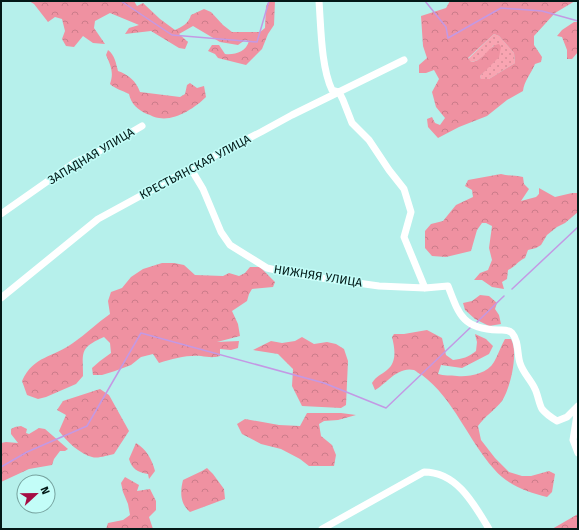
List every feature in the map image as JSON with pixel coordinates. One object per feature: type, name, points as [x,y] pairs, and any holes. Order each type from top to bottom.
[{"type":"street","points":[[319,1],[323,53],[328,84],[332,90],[339,92],[352,123],[369,140],[404,189],[412,212],[404,237],[425,288]]},
{"type":"street","name":"КРЕСТЬЯНСКАЯ УЛИЦА","points":[[1,298],[98,219],[292,115],[404,60]]},
{"type":"street","name":"ЗАПАДНАЯ УЛИЦА","points":[[1,214],[75,162],[142,126]]},
{"type":"street","name":"НИЖНЯЯ УЛИЦА","points":[[191,169],[203,190],[221,232],[230,245],[267,268],[293,274],[379,286],[425,288],[448,286],[462,317],[470,324],[487,329],[506,330],[512,333],[515,338],[520,363],[535,388],[542,409],[557,421],[567,417],[578,407]]},
{"type":"street","points":[[578,407],[573,440],[578,453]]},
{"type":"street","points":[[325,528],[424,472],[433,472],[445,476],[454,482],[478,510],[489,529]]},
{"type":"shaded area","points":[[494,34],[499,36],[514,53],[515,63],[489,79],[481,79],[480,76],[488,67],[494,45],[478,60],[471,62],[468,59]]},
{"type":"green space","points":[[29,1],[134,1],[137,6],[143,3],[160,19],[175,30],[185,24],[191,15],[204,9],[211,12],[232,32],[260,32],[265,28],[266,6],[269,1],[275,1],[274,25],[268,34],[262,49],[246,65],[218,58],[215,54],[208,51],[212,45],[219,45],[225,54],[233,54],[243,50],[248,45],[249,41],[245,40],[238,45],[220,42],[193,26],[179,34],[188,42],[185,49],[179,48],[151,31],[125,34],[129,28],[139,25],[110,13],[95,21],[94,28],[105,44],[93,43],[83,36],[74,47],[66,46],[62,39],[65,31],[62,19],[55,17],[48,22],[34,4]]},
{"type":"green space","points":[[450,1],[575,1],[555,13],[534,36],[534,45],[542,57],[541,62],[535,64],[526,81],[523,91],[507,100],[487,116],[459,127],[438,138],[428,127],[427,119],[432,117],[435,123],[440,125],[445,118],[436,107],[432,92],[439,79],[434,70],[426,73],[419,73],[419,65],[427,58],[423,46],[421,16],[446,8]],"holes":[[[494,34],[499,36],[514,53],[515,63],[489,79],[481,79],[480,76],[499,57],[501,47],[499,44],[495,45],[475,61],[471,62],[468,58]]]},
{"type":"green space","points":[[574,22],[578,22],[578,52],[572,59],[567,59],[567,50],[562,37],[557,36],[562,30]]},
{"type":"green space","points":[[108,50],[114,57],[118,71],[126,74],[132,79],[140,92],[180,97],[185,94],[187,85],[190,83],[197,88],[204,86],[206,97],[191,109],[172,118],[158,118],[147,114],[135,106],[131,101],[129,94],[110,84],[112,73],[111,66],[106,55]]},
{"type":"green space","points":[[501,174],[523,177],[524,184],[529,189],[521,201],[536,197],[539,194],[539,188],[555,197],[578,193],[578,212],[547,235],[541,245],[528,250],[525,258],[508,270],[507,279],[502,282],[504,289],[492,287],[482,280],[474,280],[480,273],[488,270],[492,260],[489,248],[492,226],[482,223],[477,230],[471,251],[446,257],[432,256],[425,248],[425,231],[431,224],[443,221],[456,205],[473,197],[472,190],[465,186],[468,180]]},
{"type":"green space","points":[[162,263],[184,265],[195,275],[223,276],[229,273],[239,276],[245,273],[250,267],[260,267],[275,282],[273,287],[252,289],[247,301],[232,311],[238,324],[240,336],[217,342],[239,341],[238,348],[231,350],[220,349],[220,356],[217,357],[190,356],[159,363],[153,354],[141,357],[131,365],[115,371],[102,375],[93,375],[92,368],[111,353],[110,343],[104,337],[90,344],[86,348],[83,356],[83,376],[76,384],[38,399],[27,395],[22,381],[32,366],[44,358],[66,348],[110,314],[108,301],[111,292],[122,288],[131,277],[143,269]]},
{"type":"green space","points":[[480,295],[489,296],[497,303],[495,309],[499,315],[501,324],[489,326],[475,319],[465,310],[463,303],[472,301]]},
{"type":"green space","points":[[427,330],[442,338],[446,355],[453,360],[471,355],[476,351],[477,342],[475,334],[486,339],[493,346],[489,354],[462,368],[441,365],[438,374],[443,375],[467,376],[482,372],[494,362],[505,339],[511,339],[513,345],[514,362],[508,388],[502,401],[478,426],[481,440],[495,458],[509,472],[522,476],[531,476],[549,471],[555,474],[552,492],[547,497],[511,484],[499,475],[485,458],[443,396],[433,385],[415,370],[408,369],[398,373],[375,390],[372,383],[390,367],[394,359],[392,337],[394,334],[404,334]]},
{"type":"green space","points":[[302,337],[314,344],[327,342],[336,344],[344,349],[348,361],[346,405],[341,408],[302,406],[292,386],[293,369],[278,354],[253,350],[271,341],[282,343],[295,341]]},
{"type":"green space","points":[[100,389],[109,395],[129,431],[114,454],[94,457],[78,450],[62,435],[59,431],[66,415],[57,410],[63,401]]},
{"type":"green space","points":[[307,413],[341,413],[356,415],[338,420],[324,421],[319,424],[321,436],[332,445],[336,455],[334,466],[309,466],[300,459],[281,449],[261,444],[242,434],[237,424],[245,419],[279,425],[300,426]]},
{"type":"green space","points":[[21,426],[27,429],[26,433],[29,434],[39,428],[45,429],[68,449],[65,451],[60,451],[54,459],[52,465],[29,469],[1,482],[1,443],[18,443],[11,434],[11,429]]},
{"type":"green space","points":[[136,443],[146,451],[154,467],[155,471],[149,479],[148,474],[136,470],[130,462],[129,459]]},
{"type":"green space","points":[[207,468],[224,489],[225,499],[190,512],[184,505],[182,498],[181,489],[183,480]]},
{"type":"green space","points":[[125,477],[139,485],[137,491],[150,489],[156,501],[156,510],[149,517],[153,529],[106,529],[108,523],[123,520],[130,515],[121,483]]},
{"type":"green space","points":[[578,514],[578,529],[552,529]]},
{"type":"waterway","points":[[121,1],[172,35],[257,42],[269,1]]},
{"type":"waterway","points":[[425,1],[446,27],[448,38],[501,8],[542,11],[578,21]]},
{"type":"waterway","points":[[512,289],[578,227]]},
{"type":"waterway","points":[[475,324],[504,296]]},
{"type":"waterway","points":[[1,467],[27,452],[87,426],[141,333],[324,383],[386,408],[472,326]]}]
